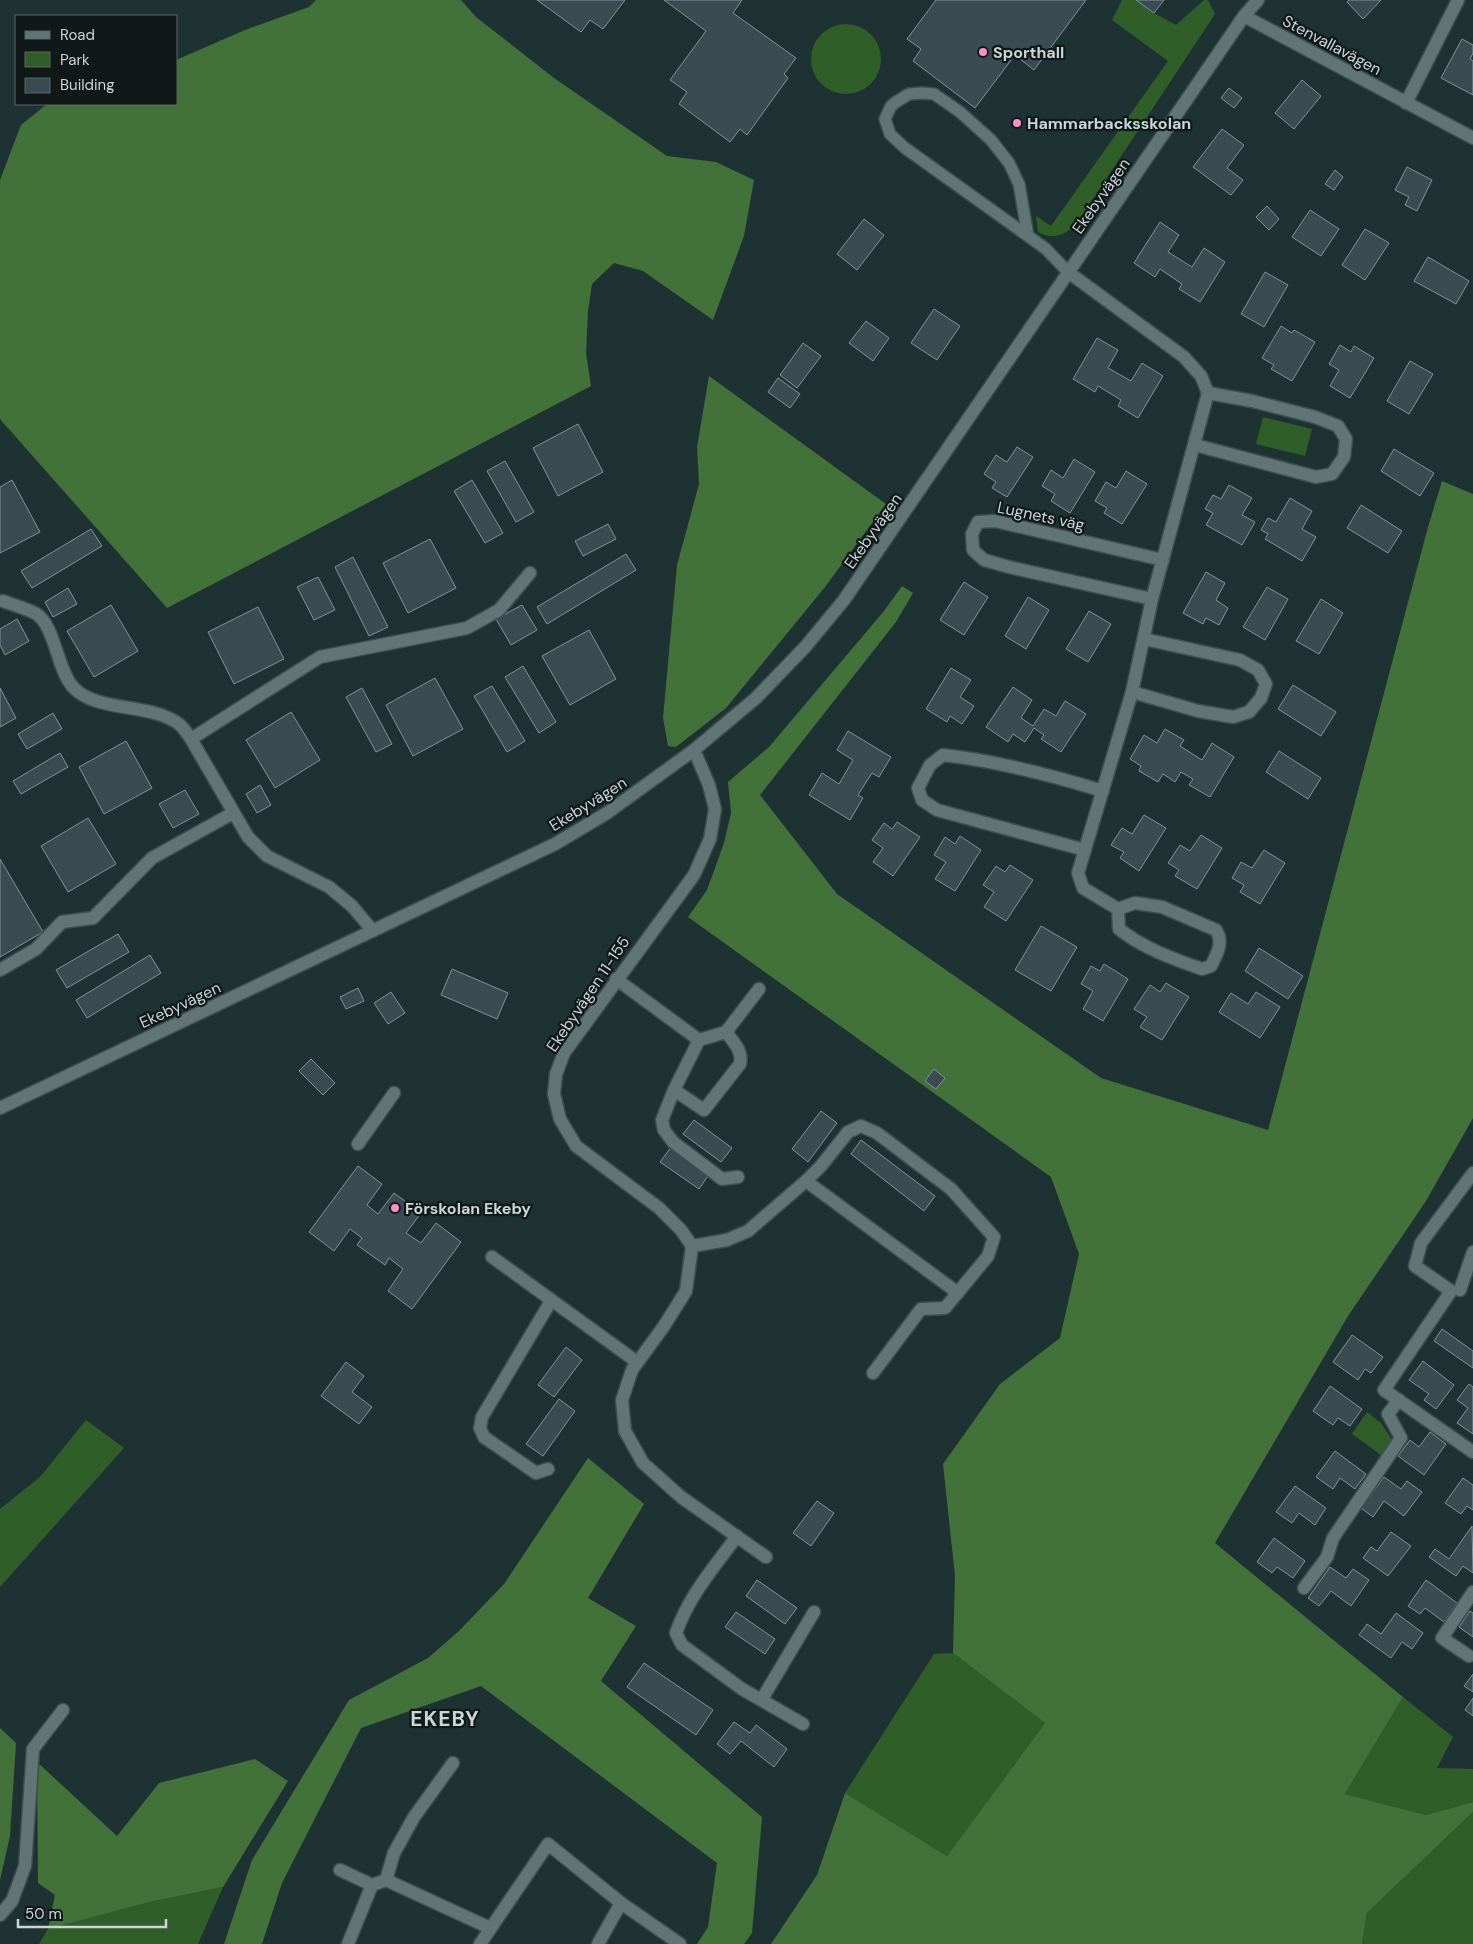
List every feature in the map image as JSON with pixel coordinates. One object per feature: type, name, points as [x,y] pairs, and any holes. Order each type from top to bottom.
[{"type":"street","name":"Ekebyvägen","points":[[0,1108],[555,844],[607,814],[694,750],[756,698],[806,646],[844,600],[1244,16],[1258,0]]},
{"type":"street","points":[[1406,103],[1458,0]]},
{"type":"street","name":"Stenvallavägen","points":[[1244,16],[1473,138]]},
{"type":"street","points":[[1068,272],[1184,357],[1201,376],[1208,393],[1152,599],[1132,692],[1078,873],[1083,888],[1118,909]]},
{"type":"street","points":[[1195,445],[1316,477],[1332,474],[1344,457],[1346,439],[1338,426],[1315,417],[1208,393]]},
{"type":"street","name":"Lugnets väg","points":[[1152,599],[984,560],[973,550],[972,534],[978,522],[995,521],[1163,560]]},
{"type":"street","points":[[191,739],[320,657],[467,628],[499,610],[530,574]]},
{"type":"street","points":[[3,601],[37,614],[49,631],[61,664],[72,686],[86,696],[108,704],[156,712],[178,722],[191,739],[248,837],[267,856],[329,887],[352,906],[373,931]]},
{"type":"street","points":[[1132,692],[1198,711],[1233,717],[1249,712],[1261,698],[1266,684],[1258,670],[1240,660],[1144,639]]},
{"type":"street","name":"Ekebyvägen 11-155","points":[[692,1246],[682,1230],[659,1208],[576,1146],[560,1119],[554,1094],[556,1074],[564,1053],[616,979],[694,875],[710,839],[715,809],[709,785],[694,750]]},
{"type":"street","points":[[1085,850],[937,810],[922,800],[918,788],[930,764],[943,755],[971,758],[1037,773],[1102,791]]},
{"type":"street","points":[[0,970],[36,949],[62,922],[93,918],[152,858],[234,813]]},
{"type":"street","points":[[1135,903],[1162,907],[1210,927],[1218,934],[1220,942],[1211,966],[1202,969],[1136,942],[1119,929],[1118,909],[1135,903]]},
{"type":"street","points":[[616,979],[699,1040]]},
{"type":"street","points":[[738,1176],[722,1179],[673,1142],[664,1130],[662,1120],[674,1090],[699,1040],[726,1032],[759,989]]},
{"type":"street","points":[[674,1090],[704,1110],[740,1064],[739,1049],[726,1032]]},
{"type":"street","points":[[358,1144],[394,1093]]},
{"type":"street","points":[[766,1557],[681,1497],[643,1463],[625,1431],[622,1400],[632,1370],[664,1326],[686,1291],[692,1246],[727,1240],[748,1231],[806,1181],[821,1166],[848,1132],[861,1126],[876,1133],[951,1189],[994,1237],[988,1256],[945,1308],[921,1309],[874,1373]]},
{"type":"street","points":[[1456,1291],[1414,1266],[1421,1243],[1473,1173]]},
{"type":"street","points":[[806,1181],[958,1293]]},
{"type":"street","points":[[1473,1252],[1456,1291],[1384,1390],[1473,1452]]},
{"type":"street","points":[[492,1257],[637,1362]]},
{"type":"street","points":[[548,1469],[536,1473],[484,1437],[480,1428],[482,1416],[551,1301]]},
{"type":"street","points":[[1304,1588],[1327,1557],[1333,1538],[1401,1438],[1388,1414],[1399,1400]]},
{"type":"street","points":[[737,1536],[701,1585],[680,1620],[676,1633],[682,1645],[742,1689],[803,1724]]},
{"type":"street","points":[[1469,1656],[1442,1638],[1473,1592]]},
{"type":"street","points":[[762,1699],[814,1612]]},
{"type":"street","points":[[0,1915],[12,1901],[25,1866],[33,1748],[63,1710]]},
{"type":"street","points":[[386,1880],[394,1853],[414,1816],[454,1763]]},
{"type":"street","points":[[480,1944],[548,1844],[621,1903],[680,1944]]},
{"type":"street","points":[[340,1870],[372,1884],[386,1880],[490,1928]]},
{"type":"street","points":[[348,1944],[372,1884]]},
{"type":"street","points":[[598,1944],[621,1903]]},
{"type":"lane","points":[[1028,236],[1019,184],[1009,163],[991,140],[960,112],[934,94],[909,94],[891,106],[885,119],[890,134],[905,148],[1046,249],[1068,272]]},
{"type":"green space","points":[[316,0],[461,0],[476,17],[554,78],[667,156],[716,162],[754,180],[744,236],[713,320],[643,271],[614,263],[592,284],[588,311],[586,353],[591,386],[167,608],[0,419],[0,180],[21,125],[46,105],[178,105],[178,59],[245,30],[309,7]]},
{"type":"green space","points":[[1122,0],[1136,0],[1176,25],[1204,0],[1208,0],[1215,14],[1075,226],[1057,236],[1048,236],[1038,232],[1036,216],[1051,226],[1168,61],[1112,20]]},
{"type":"green space","points":[[846,24],[859,27],[871,34],[878,46],[881,59],[878,72],[871,84],[859,91],[846,94],[833,91],[821,84],[814,72],[811,59],[814,46],[821,34],[833,27]]},
{"type":"green space","points":[[709,376],[886,504],[825,587],[726,708],[676,747],[668,746],[663,718],[677,565],[699,484],[697,447]]},
{"type":"green space","points":[[1263,417],[1312,429],[1305,456],[1256,444]]},
{"type":"green space","points":[[1442,481],[1473,494],[1473,1118],[1426,1201],[1348,1316],[1215,1543],[1403,1697],[1345,1794],[1426,1815],[1473,1802],[1473,1812],[1367,1913],[1362,1944],[771,1944],[817,1875],[845,1793],[947,1856],[1045,1723],[953,1653],[955,1576],[943,1464],[1000,1384],[1060,1338],[1079,1254],[1051,1177],[688,917],[707,890],[724,843],[731,813],[728,782],[769,747],[884,611],[902,586],[913,593],[896,622],[760,795],[837,894],[1101,1078],[1268,1130],[1428,527]]},
{"type":"green space","points":[[1367,1412],[1381,1423],[1392,1440],[1381,1455],[1352,1434]]},
{"type":"green space","points":[[86,1420],[124,1448],[0,1587],[0,1509],[40,1477]]},
{"type":"green space","points":[[588,1458],[644,1504],[588,1598],[636,1626],[601,1681],[762,1817],[752,1933],[744,1944],[697,1944],[708,1927],[717,1863],[481,1686],[361,1728],[282,1883],[262,1944],[224,1944],[252,1860],[349,1700],[428,1658],[459,1631],[504,1584]]},
{"type":"green space","points":[[953,1653],[1045,1723],[947,1856],[845,1793],[934,1654]]},
{"type":"green space","points":[[1403,1697],[1453,1737],[1437,1768],[1473,1769],[1473,1802],[1426,1815],[1345,1794]]},
{"type":"green space","points":[[0,1728],[16,1743],[10,1836],[0,1880]]},
{"type":"green space","points":[[255,1759],[288,1781],[223,1887],[150,1902],[48,1929],[55,1895],[38,1883],[37,1762],[117,1836],[159,1783]]},
{"type":"green space","points":[[1473,1812],[1473,1944],[1362,1944],[1367,1913]]},
{"type":"green space","points":[[223,1887],[198,1944],[39,1944],[48,1929],[150,1902]]},
{"type":"building","points":[[537,0],[625,0],[603,29],[590,20],[581,32]]},
{"type":"building","points":[[664,0],[742,0],[733,13],[796,58],[784,74],[788,78],[747,135],[740,129],[730,142],[679,104],[687,92],[670,80],[706,31]]},
{"type":"building","name":"Sporthall","points":[[936,0],[1086,0],[1034,70],[1015,55],[975,108],[913,61],[921,49],[907,39]]},
{"type":"building","points":[[1136,0],[1164,0],[1154,13]]},
{"type":"building","points":[[1349,0],[1381,0],[1363,19],[1347,2]]},
{"type":"building","points":[[1462,39],[1473,45],[1473,53],[1470,59],[1473,61],[1473,95],[1441,78]]},
{"type":"building","points":[[1302,80],[1321,96],[1294,129],[1275,113]]},
{"type":"building","points":[[1229,88],[1242,98],[1234,108],[1221,98]]},
{"type":"building","points":[[1222,129],[1244,145],[1227,168],[1243,180],[1231,195],[1193,167]]},
{"type":"building","points":[[1407,167],[1432,180],[1417,211],[1405,205],[1409,197],[1395,190]]},
{"type":"building","points":[[1335,170],[1343,177],[1334,190],[1325,184]]},
{"type":"building","points":[[1267,206],[1279,219],[1269,230],[1256,217]]},
{"type":"building","points":[[1310,210],[1339,229],[1321,256],[1292,237]]},
{"type":"building","points":[[864,219],[884,235],[857,270],[837,254]]},
{"type":"building","points":[[1160,222],[1179,235],[1168,252],[1192,267],[1204,248],[1225,262],[1200,302],[1179,289],[1182,284],[1160,269],[1155,277],[1134,263]]},
{"type":"building","points":[[1365,229],[1389,243],[1365,280],[1342,265]]},
{"type":"building","points":[[1428,257],[1469,281],[1456,304],[1414,281]]},
{"type":"building","points":[[1265,272],[1288,285],[1264,327],[1241,314]]},
{"type":"building","points":[[934,309],[960,326],[937,360],[911,343]]},
{"type":"building","points":[[866,321],[889,338],[873,361],[849,343]]},
{"type":"building","points":[[1281,326],[1292,333],[1294,330],[1315,342],[1292,381],[1271,369],[1274,365],[1262,358]]},
{"type":"building","points":[[1097,338],[1118,350],[1108,368],[1131,381],[1142,363],[1163,376],[1138,418],[1118,406],[1121,400],[1098,386],[1095,392],[1073,379]]},
{"type":"building","points":[[803,343],[821,356],[797,388],[780,375]]},
{"type":"building","points":[[1340,345],[1351,352],[1354,346],[1374,358],[1350,398],[1330,386],[1339,370],[1329,364]]},
{"type":"building","points":[[1410,361],[1433,374],[1409,414],[1387,401]]},
{"type":"building","points":[[778,378],[800,394],[790,408],[768,392]]},
{"type":"building","points":[[578,424],[603,472],[558,496],[533,448]]},
{"type":"building","points":[[1017,447],[1033,457],[1007,497],[992,488],[996,482],[984,474],[996,455],[1007,462]]},
{"type":"building","points":[[1394,449],[1434,473],[1420,496],[1381,471]]},
{"type":"building","points":[[1074,459],[1095,472],[1070,513],[1051,501],[1055,494],[1042,486],[1051,470],[1063,478]]},
{"type":"building","points":[[505,461],[534,512],[516,522],[487,471]]},
{"type":"building","points":[[1126,471],[1147,484],[1122,524],[1104,513],[1107,508],[1095,501],[1106,482],[1116,488]]},
{"type":"building","points":[[12,480],[40,532],[0,553],[0,487]]},
{"type":"building","points":[[472,480],[503,533],[485,543],[454,491]]},
{"type":"building","points":[[1229,485],[1252,498],[1242,515],[1255,522],[1242,545],[1206,525],[1213,513],[1205,509],[1213,495],[1221,499]]},
{"type":"building","points":[[1290,498],[1312,511],[1302,529],[1316,537],[1302,561],[1265,539],[1268,534],[1261,530],[1268,518],[1276,522]]},
{"type":"building","points":[[1361,505],[1402,531],[1388,553],[1347,528]]},
{"type":"building","points":[[608,524],[616,539],[583,556],[575,541]]},
{"type":"building","points":[[91,529],[102,546],[32,588],[21,571]]},
{"type":"building","points":[[430,539],[456,588],[408,613],[383,563]]},
{"type":"building","points":[[626,554],[636,570],[547,624],[537,607]]},
{"type":"building","points":[[353,557],[388,627],[369,636],[335,567]]},
{"type":"building","points":[[1206,572],[1225,583],[1216,600],[1228,608],[1219,625],[1206,618],[1203,624],[1183,613]]},
{"type":"building","points":[[318,577],[335,610],[314,620],[297,587]]},
{"type":"building","points":[[964,582],[988,597],[964,635],[940,620]]},
{"type":"building","points":[[1267,587],[1288,599],[1265,640],[1243,627]]},
{"type":"building","points":[[68,588],[77,604],[53,617],[45,602]]},
{"type":"building","points":[[1028,597],[1049,610],[1026,649],[1005,636]]},
{"type":"building","points":[[1321,599],[1343,613],[1319,654],[1296,641]]},
{"type":"building","points":[[111,605],[138,651],[94,677],[67,631]]},
{"type":"building","points":[[522,605],[537,630],[511,645],[496,619]]},
{"type":"building","points":[[258,607],[284,659],[234,684],[208,632]]},
{"type":"building","points":[[1089,611],[1111,624],[1088,662],[1066,649]]},
{"type":"building","points":[[17,619],[29,641],[5,655],[0,645],[0,629]]},
{"type":"building","points":[[589,630],[616,679],[570,705],[542,656]]},
{"type":"building","points":[[523,666],[556,722],[539,733],[505,677]]},
{"type":"building","points":[[951,668],[971,680],[960,697],[974,706],[962,724],[950,716],[947,722],[926,709]]},
{"type":"building","points":[[435,678],[463,729],[413,756],[386,705]]},
{"type":"building","points":[[1293,685],[1336,712],[1321,736],[1278,709]]},
{"type":"building","points":[[492,686],[525,741],[507,752],[474,696]]},
{"type":"building","points":[[1013,687],[1032,700],[1021,718],[1033,726],[1044,709],[1056,716],[1065,701],[1086,714],[1061,752],[1041,739],[1044,735],[1034,728],[1025,742],[1013,734],[1008,742],[986,727]]},
{"type":"building","points":[[0,688],[16,718],[0,727]]},
{"type":"building","points":[[362,688],[392,744],[376,752],[346,697]]},
{"type":"building","points":[[291,712],[320,760],[275,788],[246,740]]},
{"type":"building","points":[[53,713],[62,729],[27,749],[18,734]]},
{"type":"building","points":[[1165,729],[1184,740],[1180,746],[1202,760],[1212,743],[1234,757],[1210,797],[1189,785],[1193,779],[1181,772],[1175,782],[1163,774],[1158,782],[1139,771],[1141,766],[1130,759],[1144,735],[1157,743]]},
{"type":"building","points":[[848,731],[891,757],[879,777],[872,773],[858,795],[863,798],[850,820],[809,795],[822,773],[839,784],[853,760],[837,750]]},
{"type":"building","points":[[126,741],[152,788],[104,814],[79,767]]},
{"type":"building","points":[[1279,751],[1321,778],[1308,799],[1266,772]]},
{"type":"building","points":[[60,753],[68,767],[21,794],[13,781]]},
{"type":"building","points":[[260,785],[271,805],[257,813],[246,794]]},
{"type":"building","points":[[185,790],[199,814],[173,828],[159,804]]},
{"type":"building","points":[[1144,815],[1166,828],[1139,871],[1120,858],[1124,852],[1111,845],[1122,828],[1132,834]]},
{"type":"building","points":[[88,818],[116,864],[68,892],[41,846]]},
{"type":"building","points":[[897,822],[920,837],[893,876],[873,862],[883,848],[872,840],[884,823],[892,829]]},
{"type":"building","points":[[1201,835],[1222,848],[1197,889],[1175,876],[1179,870],[1168,863],[1180,845],[1190,851]]},
{"type":"building","points":[[960,836],[981,850],[955,891],[935,879],[946,862],[934,855],[945,837],[955,844]]},
{"type":"building","points":[[1264,850],[1285,863],[1260,904],[1240,892],[1244,885],[1232,878],[1241,862],[1252,868]]},
{"type":"building","points":[[0,859],[43,932],[0,957]]},
{"type":"building","points":[[1010,865],[1033,880],[1006,921],[984,907],[994,892],[983,885],[996,866],[1005,872]]},
{"type":"building","points":[[1041,926],[1077,947],[1051,991],[1015,970]]},
{"type":"building","points":[[118,934],[129,952],[67,988],[56,970]]},
{"type":"building","points":[[1259,948],[1303,976],[1288,999],[1245,971]]},
{"type":"building","points":[[150,955],[161,973],[87,1018],[76,1000]]},
{"type":"building","points":[[1104,964],[1128,979],[1103,1021],[1083,1009],[1093,991],[1081,984],[1091,966],[1100,971]]},
{"type":"building","points":[[452,969],[508,993],[497,1019],[441,995]]},
{"type":"building","points":[[1166,983],[1189,997],[1162,1040],[1140,1027],[1147,1017],[1134,1009],[1150,985],[1160,992]]},
{"type":"building","points":[[358,988],[364,1001],[346,1009],[340,997]]},
{"type":"building","points":[[391,992],[405,1013],[388,1024],[374,1003]]},
{"type":"building","points":[[1256,992],[1280,1007],[1260,1038],[1219,1012],[1231,993],[1248,1004]]},
{"type":"building","points":[[311,1059],[335,1083],[323,1095],[299,1071]]},
{"type":"building","points":[[934,1069],[945,1078],[936,1089],[925,1081]]},
{"type":"building","points":[[821,1111],[837,1123],[808,1162],[792,1149]]},
{"type":"building","points":[[694,1120],[732,1148],[721,1162],[683,1134]]},
{"type":"building","points":[[861,1140],[935,1196],[924,1211],[851,1154]]},
{"type":"building","points":[[672,1146],[710,1173],[699,1189],[660,1162]]},
{"type":"building","points":[[358,1166],[382,1184],[367,1205],[378,1214],[394,1193],[421,1213],[406,1233],[421,1243],[436,1223],[461,1242],[412,1309],[388,1291],[403,1269],[389,1258],[385,1265],[357,1245],[362,1238],[350,1229],[334,1251],[309,1232]]},
{"type":"building","points":[[1442,1329],[1473,1351],[1473,1368],[1434,1341]]},
{"type":"building","points":[[1352,1335],[1383,1357],[1371,1373],[1365,1369],[1358,1380],[1333,1362]]},
{"type":"building","points":[[566,1347],[582,1360],[554,1397],[538,1385]]},
{"type":"building","points":[[1423,1361],[1454,1385],[1436,1409],[1424,1400],[1429,1394],[1409,1380]]},
{"type":"building","points":[[346,1362],[364,1376],[352,1392],[372,1407],[359,1424],[321,1396]]},
{"type":"building","points":[[1469,1384],[1473,1387],[1473,1434],[1457,1423],[1468,1408],[1457,1400]]},
{"type":"building","points":[[1330,1386],[1362,1409],[1350,1426],[1338,1418],[1333,1425],[1313,1411]]},
{"type":"building","points":[[559,1399],[575,1411],[543,1456],[526,1444]]},
{"type":"building","points":[[1430,1432],[1446,1444],[1424,1475],[1398,1456],[1410,1440],[1419,1447]]},
{"type":"building","points":[[1335,1451],[1366,1474],[1355,1489],[1340,1478],[1333,1489],[1316,1477]]},
{"type":"building","points":[[1384,1477],[1401,1489],[1407,1481],[1422,1492],[1404,1516],[1384,1501],[1373,1517],[1361,1508]]},
{"type":"building","points":[[1463,1478],[1473,1485],[1473,1510],[1467,1506],[1461,1514],[1445,1503]]},
{"type":"building","points":[[1295,1486],[1326,1508],[1315,1525],[1299,1513],[1292,1523],[1276,1512]]},
{"type":"building","points":[[817,1501],[834,1513],[811,1546],[793,1533]]},
{"type":"building","points":[[1472,1526],[1473,1573],[1463,1566],[1456,1576],[1429,1557],[1435,1549],[1449,1559]]},
{"type":"building","points":[[1391,1532],[1411,1546],[1388,1576],[1363,1558],[1371,1547],[1377,1551]]},
{"type":"building","points":[[1274,1538],[1305,1561],[1293,1578],[1277,1567],[1272,1573],[1257,1562]]},
{"type":"building","points":[[1330,1567],[1346,1578],[1353,1569],[1369,1580],[1351,1606],[1331,1591],[1319,1606],[1308,1598]]},
{"type":"building","points":[[757,1580],[797,1608],[785,1624],[746,1596]]},
{"type":"building","points":[[1426,1580],[1457,1603],[1444,1622],[1425,1608],[1420,1614],[1408,1606]]},
{"type":"building","points":[[1470,1611],[1473,1613],[1473,1637],[1459,1627]]},
{"type":"building","points":[[736,1612],[775,1639],[765,1654],[725,1627]]},
{"type":"building","points":[[1396,1613],[1423,1633],[1412,1649],[1402,1642],[1391,1658],[1359,1635],[1367,1624],[1381,1634]]},
{"type":"building","points":[[644,1663],[713,1710],[696,1735],[627,1687]]},
{"type":"building","points":[[1473,1674],[1473,1692],[1464,1686]]},
{"type":"building","points":[[1473,1698],[1473,1716],[1465,1710]]},
{"type":"building","points":[[734,1722],[750,1733],[756,1725],[787,1749],[774,1767],[741,1741],[730,1754],[717,1744]]},
{"type":"place","name":"Sporthall","points":[[983,52]]},
{"type":"place","name":"Hammarbacksskolan","points":[[1017,123]]},
{"type":"place","name":"Förskolan Ekeby","points":[[395,1208]]},
{"type":"district","name":"EKEBY","points":[[445,1719]]}]
